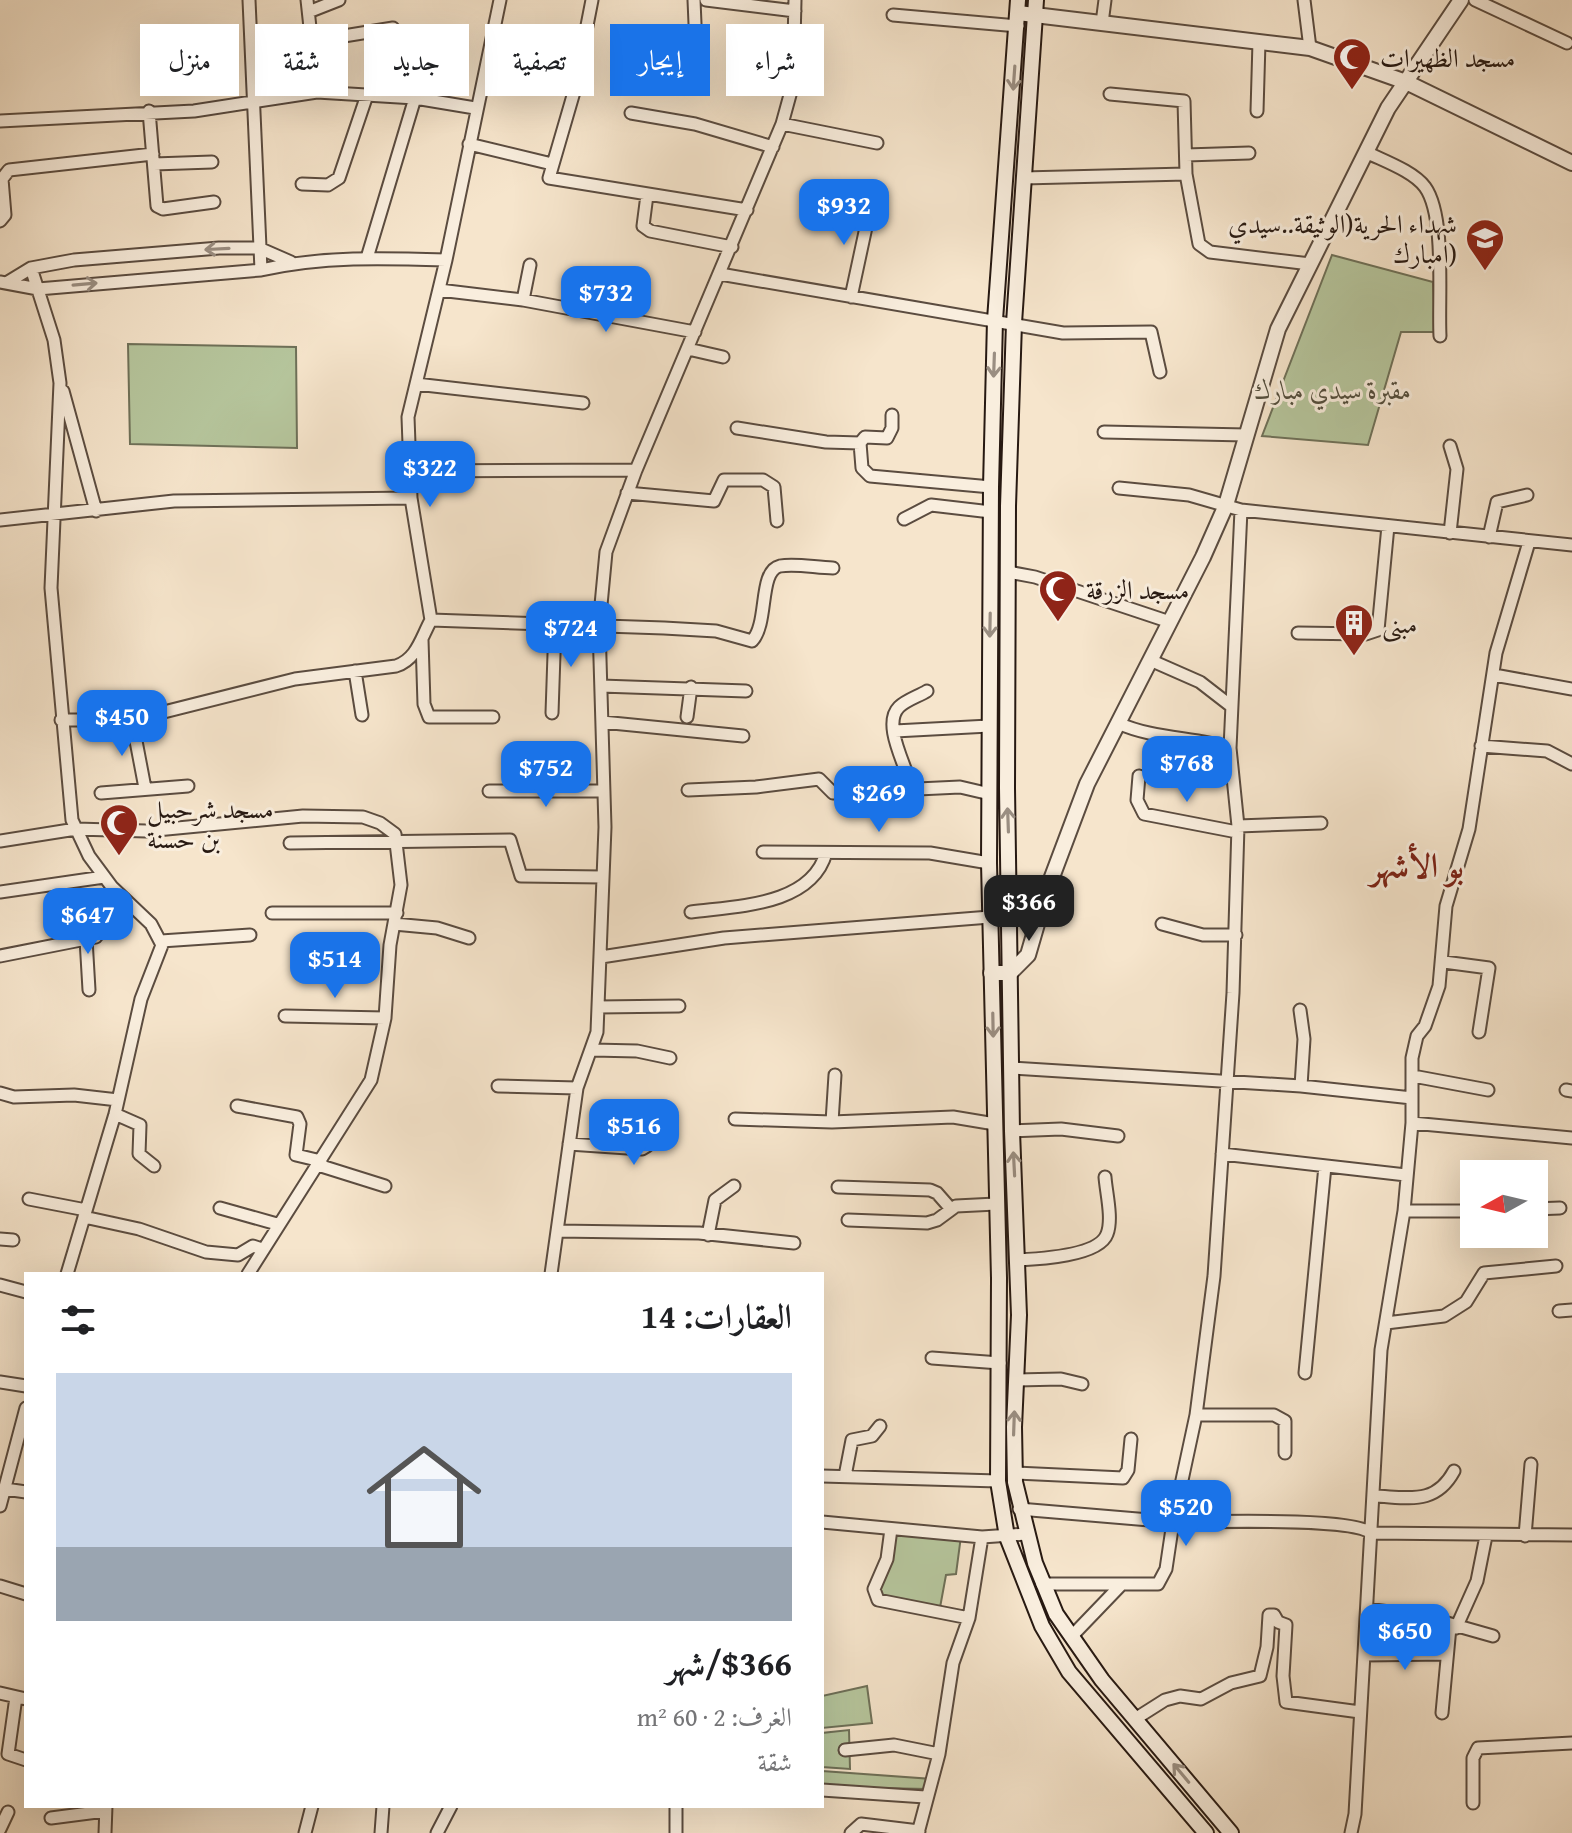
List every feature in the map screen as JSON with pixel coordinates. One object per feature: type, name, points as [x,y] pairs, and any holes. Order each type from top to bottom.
[{"type":"main road","points":[[1036,0],[1014,323],[1008,572],[1011,1068],[1018,1260],[1015,1473],[1019,1509],[1042,1584],[1071,1637],[1231,1833]]},
{"type":"main road","points":[[991,973],[1010,973],[1028,955],[1072,819],[1226,505],[1278,329],[1366,152],[1406,82],[1461,0]]},
{"type":"main road","points":[[1206,1833],[1069,1672],[1042,1626],[1007,1537],[998,1481],[1000,1363],[989,863],[991,487],[995,320],[1018,13],[1310,48],[1406,82],[1572,163]]},
{"type":"street","points":[[249,0],[261,270]]},
{"type":"street","points":[[309,6],[339,0]]},
{"type":"street","points":[[61,720],[132,720],[262,686],[407,662],[431,620],[411,498],[407,432],[500,0]]},
{"type":"street","points":[[592,0],[574,92],[552,164],[551,179],[747,210]]},
{"type":"street","points":[[694,0],[695,24]]},
{"type":"street","points":[[551,1272],[577,1088],[582,1068],[593,1050],[598,1007],[604,791],[599,626],[606,552],[636,470],[773,147],[793,84],[795,6],[706,0]]},
{"type":"street","points":[[1102,23],[1105,0]]},
{"type":"street","points":[[1304,0],[1310,48]]},
{"type":"street","points":[[1475,0],[1567,43]]},
{"type":"street","points":[[893,15],[1018,13]]},
{"type":"street","points":[[1257,111],[1259,42]]},
{"type":"street","points":[[1110,94],[1184,101],[1186,174],[1199,244],[1210,252],[1310,264]]},
{"type":"street","points":[[0,120],[194,111],[289,96]]},
{"type":"street","points":[[302,184],[328,185],[339,178],[367,96]]},
{"type":"street","points":[[383,96],[475,108]]},
{"type":"street","points":[[367,258],[415,98]]},
{"type":"street","points":[[149,111],[160,208],[214,202]]},
{"type":"street","points":[[631,113],[695,124],[773,147]]},
{"type":"street","points":[[782,124],[877,143]]},
{"type":"street","points":[[469,144],[552,164]]},
{"type":"street","points":[[1366,152],[1415,177],[1426,188],[1439,234],[1440,336]]},
{"type":"street","points":[[1186,155],[1249,153]]},
{"type":"street","points":[[0,221],[5,215],[2,179],[9,170],[153,159],[212,162]]},
{"type":"street","points":[[1023,178],[1186,174]]},
{"type":"street","points":[[647,195],[643,226],[650,231],[732,247]]},
{"type":"street","points":[[851,297],[871,204]]},
{"type":"street","points":[[4,282],[31,268],[74,260],[259,248],[292,263]]},
{"type":"street","points":[[4,282],[38,289],[261,270],[292,263],[367,258],[446,260]]},
{"type":"street","points":[[523,300],[530,265]]},
{"type":"street","points":[[31,268],[54,340],[60,383],[96,511]]},
{"type":"street","points":[[720,274],[1063,333],[1151,332],[1160,372]]},
{"type":"street","points":[[439,290],[523,300],[695,332]]},
{"type":"street","points":[[688,349],[723,357]]},
{"type":"street","points":[[60,383],[51,588],[66,779],[76,829],[89,856],[108,882],[133,904],[161,941],[158,961],[141,999],[115,1114],[68,1272]]},
{"type":"street","points":[[416,384],[583,403]]},
{"type":"street","points":[[892,415],[892,428],[887,438],[865,437],[860,443],[864,474],[991,487]]},
{"type":"street","points":[[737,428],[826,442],[860,443]]},
{"type":"street","points":[[1104,432],[1246,435]]},
{"type":"street","points":[[1450,446],[1457,469],[1450,533]]},
{"type":"street","points":[[408,471],[636,470]]},
{"type":"street","points":[[627,493],[714,501],[724,480],[763,480],[774,487],[777,521]]},
{"type":"street","points":[[1119,488],[1189,495],[1241,510],[1572,545]]},
{"type":"street","points":[[1489,537],[1497,502],[1527,495]]},
{"type":"street","points":[[0,520],[174,501],[411,498]]},
{"type":"street","points":[[904,519],[931,505],[991,512]]},
{"type":"street","points":[[1042,1584],[1120,1586],[1160,1582],[1196,1415],[1214,1276],[1236,935],[1238,829],[1230,748],[1241,510]]},
{"type":"street","points":[[1298,633],[1366,634],[1378,630],[1388,526]]},
{"type":"street","points":[[1351,1833],[1355,1814],[1386,1323],[1404,1211],[1417,1036],[1425,1026],[1433,1005],[1444,962],[1446,906],[1469,829],[1496,653],[1529,542]]},
{"type":"street","points":[[431,620],[716,631],[752,641],[763,622],[767,577],[772,570],[781,566],[833,568]]},
{"type":"street","points":[[1008,572],[1035,577],[1170,622]]},
{"type":"street","points":[[552,713],[555,625]]},
{"type":"street","points":[[422,635],[424,704],[429,717],[493,717]]},
{"type":"street","points":[[1150,660],[1200,682],[1231,706]]},
{"type":"street","points":[[355,671],[362,715]]},
{"type":"street","points":[[1494,675],[1572,689]]},
{"type":"street","points":[[601,686],[746,691]]},
{"type":"street","points":[[687,717],[691,687]]},
{"type":"street","points":[[911,788],[907,768],[897,750],[894,717],[899,707],[927,691]]},
{"type":"street","points":[[132,720],[145,788]]},
{"type":"street","points":[[602,722],[743,736]]},
{"type":"street","points":[[1118,723],[1138,732],[1202,740],[1230,748]]},
{"type":"street","points":[[895,731],[989,726]]},
{"type":"street","points":[[1481,746],[1547,751],[1572,764]]},
{"type":"street","points":[[1139,776],[1137,800],[1144,814],[1238,829],[1321,823]]},
{"type":"street","points":[[688,790],[756,787],[819,779],[833,793],[960,787],[990,794]]},
{"type":"street","points":[[101,793],[188,786]]},
{"type":"street","points":[[489,791],[604,791]]},
{"type":"street","points":[[0,841],[76,829],[146,831],[303,816],[363,817],[380,823],[398,839],[401,885],[385,1018],[368,1086],[249,1272]]},
{"type":"street","points":[[290,843],[398,839],[510,840],[521,876],[603,877]]},
{"type":"street","points":[[763,852],[930,853],[989,863]]},
{"type":"street","points":[[691,912],[754,904],[794,891],[816,876],[826,853]]},
{"type":"street","points":[[0,892],[108,882]]},
{"type":"street","points":[[0,956],[86,939],[102,931],[108,882]]},
{"type":"street","points":[[272,913],[396,918],[469,938]]},
{"type":"street","points":[[601,957],[724,938],[990,917]]},
{"type":"street","points":[[1162,924],[1203,935],[1236,935]]},
{"type":"street","points":[[161,941],[250,935]]},
{"type":"street","points":[[86,939],[89,990]]},
{"type":"street","points":[[1444,962],[1489,968],[1479,1032]]},
{"type":"street","points":[[598,1007],[679,1006]]},
{"type":"street","points":[[1300,1010],[1304,1039],[1301,1086]]},
{"type":"street","points":[[285,1016],[385,1018]]},
{"type":"street","points":[[593,1050],[637,1051],[670,1058]]},
{"type":"street","points":[[1011,1068],[1301,1086],[1412,1098]]},
{"type":"street","points":[[832,1122],[835,1075]]},
{"type":"street","points":[[1413,1076],[1488,1090]]},
{"type":"street","points":[[498,1086],[577,1088]]},
{"type":"street","points":[[0,1093],[14,1097],[74,1095],[118,1100]]},
{"type":"street","points":[[237,1106],[297,1117],[300,1124],[296,1155],[385,1186]]},
{"type":"street","points":[[115,1114],[140,1125],[139,1154],[154,1166]]},
{"type":"street","points":[[735,1119],[832,1122],[953,1117],[995,1124]]},
{"type":"street","points":[[569,1144],[642,1149],[647,1146],[656,1118]]},
{"type":"street","points":[[1412,1123],[1572,1138]]},
{"type":"street","points":[[1012,1131],[1061,1129],[1118,1136]]},
{"type":"street","points":[[1222,1154],[1406,1175]]},
{"type":"street","points":[[1305,1373],[1325,1166]]},
{"type":"street","points":[[1018,1260],[1065,1256],[1103,1240],[1108,1230],[1105,1177]]},
{"type":"street","points":[[708,1235],[715,1200],[734,1186]]},
{"type":"street","points":[[838,1187],[930,1190],[937,1193],[951,1209]]},
{"type":"street","points":[[29,1199],[139,1229],[206,1252],[238,1255],[253,1246],[262,1249]]},
{"type":"street","points":[[848,1220],[927,1223],[937,1220],[951,1209],[996,1204]]},
{"type":"street","points":[[220,1208],[277,1224]]},
{"type":"street","points":[[1548,1208],[1560,1208]]},
{"type":"street","points":[[1404,1211],[1460,1211]]},
{"type":"street","points":[[557,1231],[708,1235],[794,1243]]},
{"type":"street","points":[[0,1239],[13,1240]]},
{"type":"street","points":[[1386,1323],[1444,1316],[1466,1302],[1484,1273],[1556,1266]]},
{"type":"street","points":[[0,1285],[24,1291]]},
{"type":"street","points":[[932,1358],[1000,1363]]},
{"type":"street","points":[[1017,1380],[1061,1379],[1082,1384]]},
{"type":"street","points":[[0,1382],[24,1386]]},
{"type":"street","points":[[1196,1415],[1274,1415],[1285,1421],[1285,1453]]},
{"type":"street","points":[[0,1506],[24,1416]]},
{"type":"street","points":[[845,1476],[852,1440],[872,1436],[880,1426]]},
{"type":"street","points":[[1015,1473],[1123,1478],[1128,1470],[1131,1439]]},
{"type":"street","points":[[1525,1536],[1531,1464]]},
{"type":"street","points":[[1373,1496],[1429,1496],[1441,1490],[1454,1471]]},
{"type":"street","points":[[824,1476],[998,1481]]},
{"type":"street","points":[[5,1489],[24,1492]]},
{"type":"street","points":[[1019,1509],[1173,1522],[1357,1526],[1371,1533],[1572,1535]]},
{"type":"street","points":[[824,1522],[982,1537],[1026,1534]]},
{"type":"street","points":[[891,1529],[887,1559],[874,1589],[878,1600],[969,1618]]},
{"type":"street","points":[[1442,1713],[1446,1654],[1453,1628],[1477,1581],[1486,1536]]},
{"type":"street","points":[[851,1833],[861,1824],[919,1832],[925,1797],[939,1754],[953,1663],[969,1618],[982,1537]]},
{"type":"street","points":[[0,1586],[24,1593]]},
{"type":"street","points":[[1071,1637],[1120,1586]]},
{"type":"street","points":[[1367,1609],[1426,1617],[1453,1628],[1493,1636]]},
{"type":"street","points":[[1135,1719],[1165,1700],[1180,1696],[1201,1699],[1231,1683],[1260,1676],[1267,1647],[1269,1615],[1274,1615],[1286,1625],[1283,1676],[1286,1702],[1360,1712]]},
{"type":"street","points":[[1364,1655],[1446,1654]]},
{"type":"street","points":[[0,1693],[21,1698],[8,1754],[24,1759]]},
{"type":"street","points":[[1473,1803],[1473,1758],[1478,1748],[1572,1743]]},
{"type":"street","points":[[845,1750],[894,1745],[939,1754]]},
{"type":"street","points":[[824,1790],[925,1797]]},
{"type":"street","points":[[51,1818],[106,1808],[105,1833]]},
{"type":"street","points":[[305,1833],[311,1808]]},
{"type":"street","points":[[381,1833],[383,1808]]},
{"type":"street","points":[[437,1833],[450,1808]]},
{"type":"street","points":[[676,1808],[676,1833]]},
{"type":"street","points":[[0,1829],[8,1812]]},
{"type":"green space","name":"مقبرة سيدي مبارك","points":[[1332,255],[1433,282],[1435,332],[1401,332],[1368,445],[1262,436]]},
{"type":"green space","points":[[128,344],[296,347],[297,448],[130,444]]},
{"type":"green space","points":[[891,1529],[961,1536],[956,1574],[946,1575],[939,1613],[880,1602],[876,1581]]},
{"type":"green space","points":[[867,1686],[872,1723],[824,1728],[824,1696]]},
{"type":"green space","points":[[849,1730],[850,1769],[824,1767],[824,1733]]},
{"type":"green space","points":[[824,1771],[932,1779],[929,1789],[824,1787]]},
{"type":"place","name":"مسجد الظهيرات","points":[[1352,91]]},
{"type":"place","name":"شهداء الحرية(الوثيقة..سيدي امبارك)","points":[[1485,272]]},
{"type":"place","name":"مسجد الزرقة","points":[[1058,623]]},
{"type":"place","name":"مبنى","points":[[1354,657]]},
{"type":"place","name":"مسجد شرحبيل بن حسنة","points":[[119,857]]},
{"type":"district","name":"بو الأشهر","points":[[1417,864]]}]
